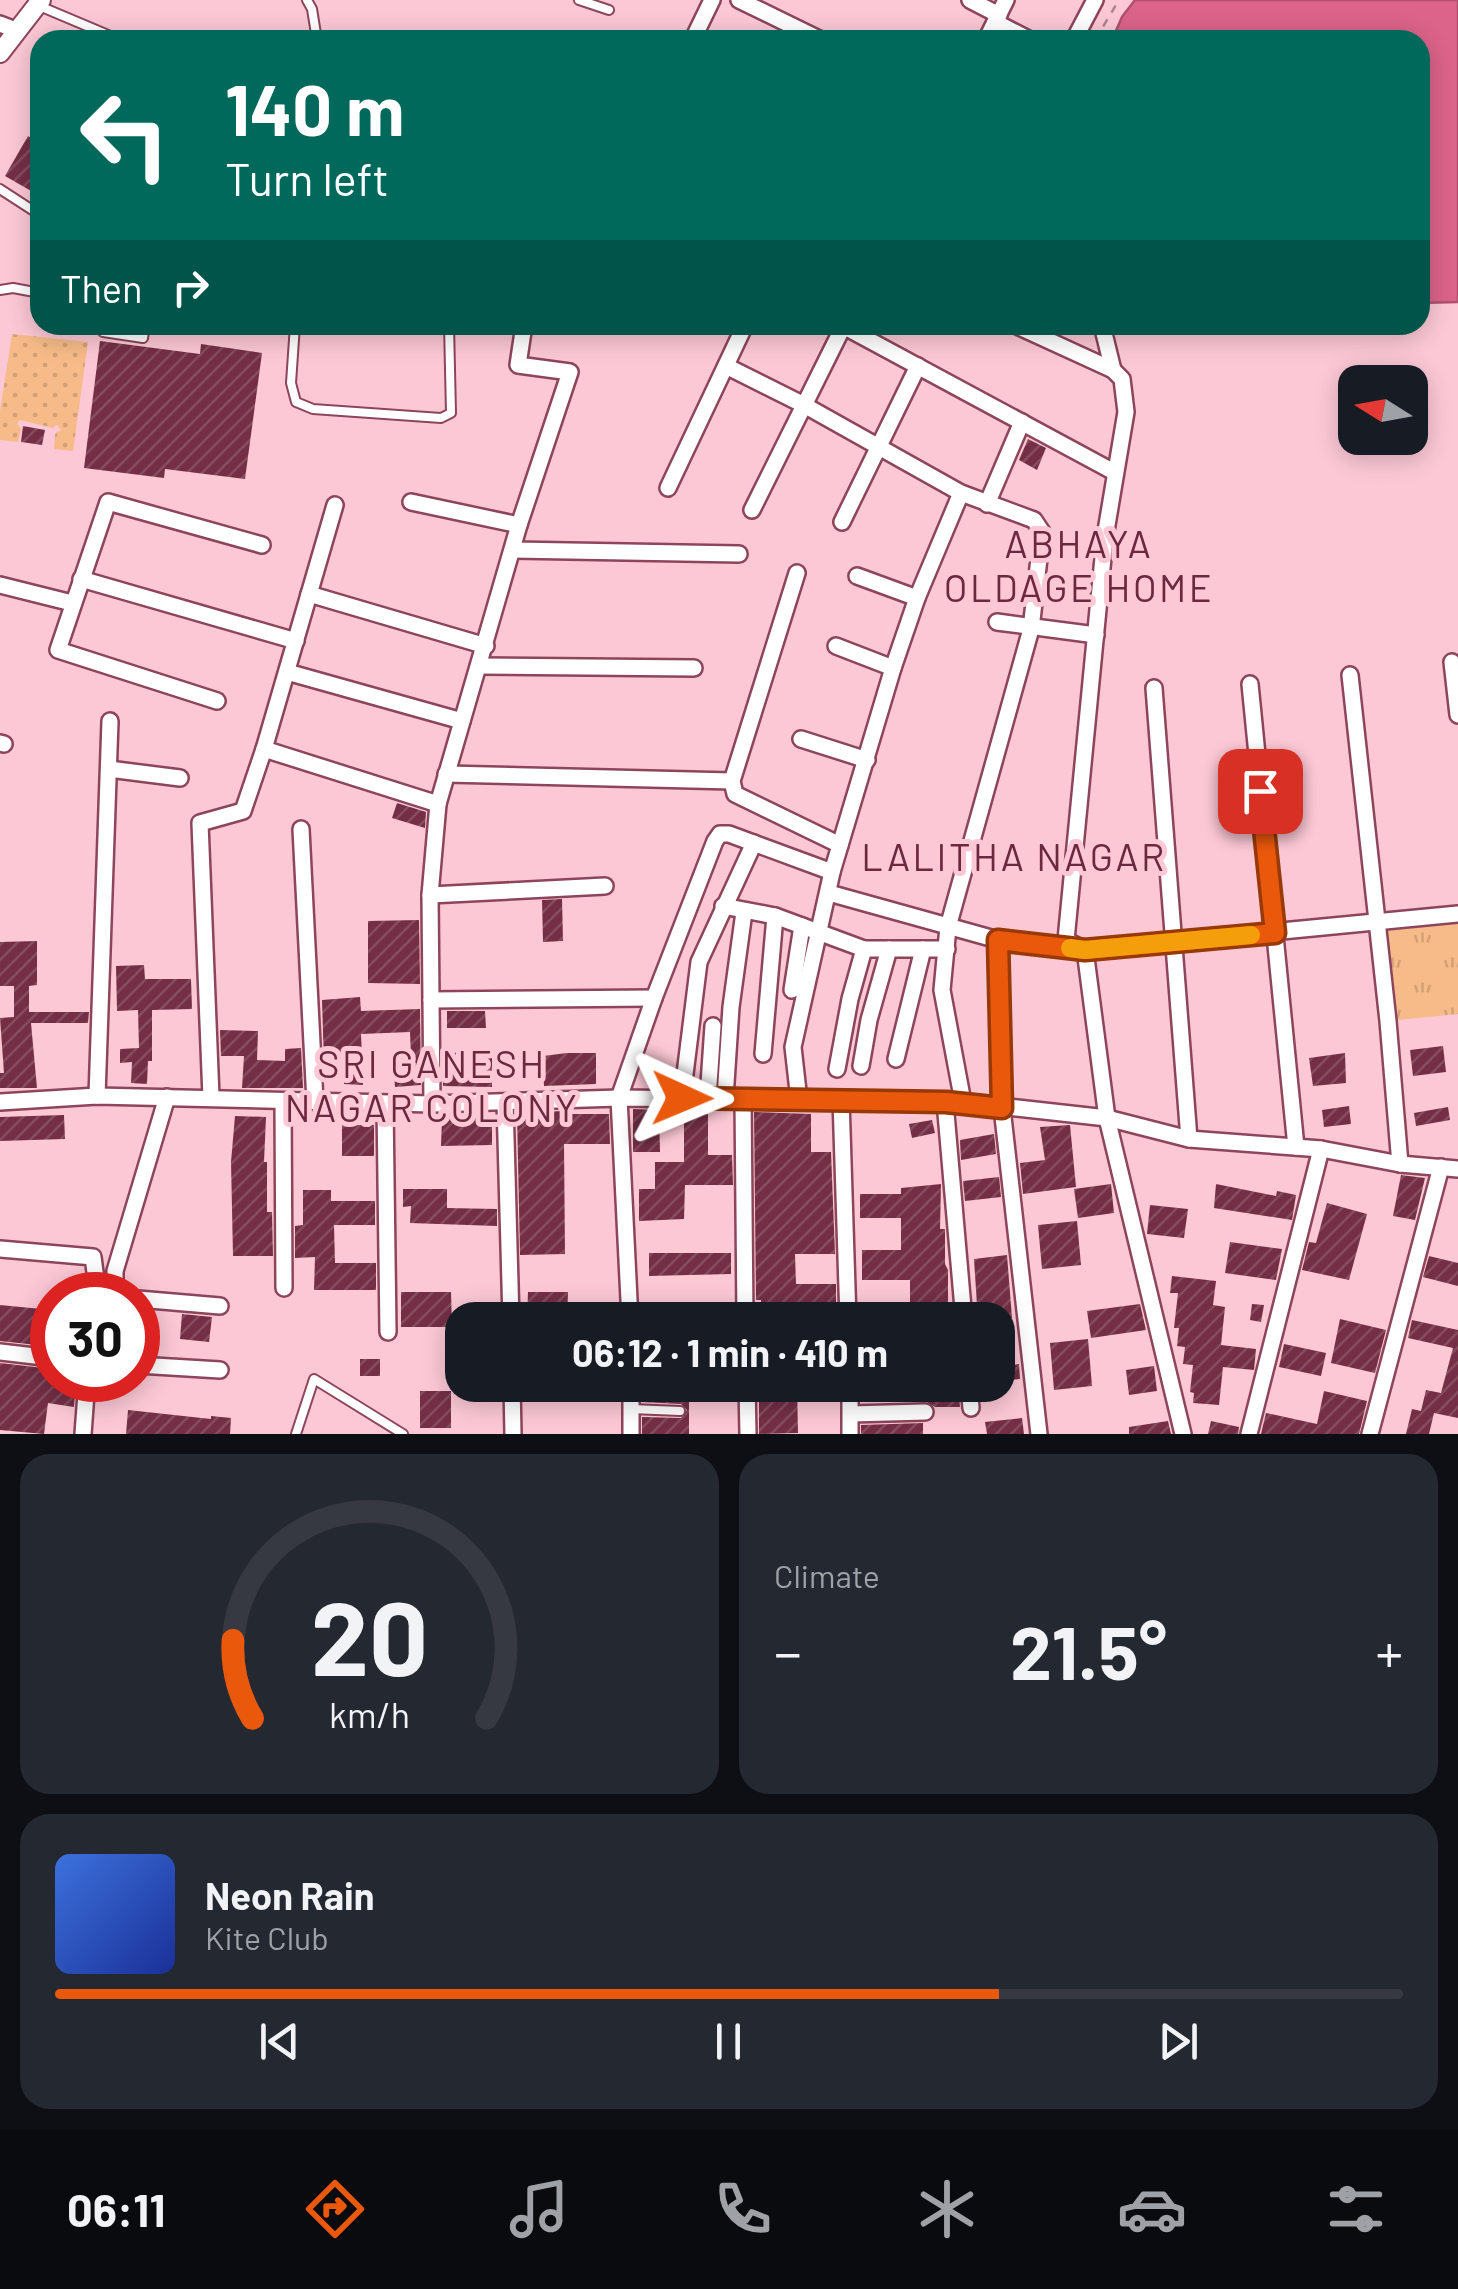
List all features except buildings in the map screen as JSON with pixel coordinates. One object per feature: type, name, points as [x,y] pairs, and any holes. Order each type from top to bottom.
[{"type":"street","points":[[697,30],[712,0]]},
{"type":"street","points":[[739,0],[801,30]]},
{"type":"street","points":[[970,0],[1000,12],[1019,30]]},
{"type":"street","points":[[1080,30],[1096,0]]},
{"type":"street","points":[[0,54],[9,27],[39,3]]},
{"type":"street","points":[[432,1104],[430,894],[438,804],[519,524],[570,372],[518,364],[522,335]]},
{"type":"street","points":[[668,488],[741,335]]},
{"type":"street","points":[[752,510],[839,335]]},
{"type":"street","points":[[861,335],[1114,472]]},
{"type":"street","points":[[1036,335],[1112,370],[1122,380],[1126,412],[1114,472],[1066,940],[1085,950]]},
{"type":"street","points":[[1104,335],[1112,370]]},
{"type":"street","points":[[726,366],[961,493],[1034,520],[1042,532],[1031,628],[948,928],[942,990],[963,1102]]},
{"type":"street","points":[[842,522],[918,366]]},
{"type":"street","points":[[987,504],[1022,422]]},
{"type":"street","points":[[798,1100],[793,1047],[832,872],[893,668],[961,493]]},
{"type":"street","points":[[217,701],[58,650],[108,502],[262,545]]},
{"type":"street","points":[[411,502],[519,524]]},
{"type":"street","points":[[211,1097],[200,822],[242,811],[336,505]]},
{"type":"street","points":[[513,550],[740,554]]},
{"type":"street","points":[[797,572],[732,780],[735,794],[840,844]]},
{"type":"street","points":[[856,576],[917,598]]},
{"type":"street","points":[[81,579],[296,641]]},
{"type":"street","points":[[0,586],[72,604]]},
{"type":"street","points":[[308,594],[486,646]]},
{"type":"street","points":[[997,622],[1096,635]]},
{"type":"street","points":[[836,646],[893,668]]},
{"type":"street","points":[[1452,662],[1458,715]]},
{"type":"street","points":[[480,666],[694,668]]},
{"type":"street","points":[[286,672],[462,721]]},
{"type":"street","points":[[1350,675],[1400,1164]]},
{"type":"street","points":[[1250,684],[1296,1147]]},
{"type":"street","points":[[1154,688],[1189,1139]]},
{"type":"street","points":[[97,1096],[110,720]]},
{"type":"street","points":[[801,740],[866,760]]},
{"type":"street","points":[[264,749],[438,804]]},
{"type":"street","points":[[108,769],[180,778]]},
{"type":"street","points":[[446,774],[732,780]]},
{"type":"street","points":[[301,829],[315,1102]]},
{"type":"street","points":[[629,1302],[619,1098],[654,998],[720,834],[832,872]]},
{"type":"street","points":[[682,1098],[699,962],[754,843]]},
{"type":"street","points":[[430,894],[605,886]]},
{"type":"street","points":[[829,893],[998,940],[1085,950],[1458,914]]},
{"type":"street","points":[[684,924],[744,912],[775,916],[864,949],[947,949]]},
{"type":"street","points":[[726,1098],[731,1006],[744,912]]},
{"type":"street","points":[[764,1054],[775,916]]},
{"type":"street","points":[[792,990],[802,926]]},
{"type":"street","points":[[998,940],[1002,1108],[1038,1434]]},
{"type":"street","points":[[838,1069],[850,999],[864,949]]},
{"type":"street","points":[[862,1066],[869,1020],[889,950]]},
{"type":"street","points":[[896,1059],[924,950]]},
{"type":"street","points":[[1085,950],[1107,1118],[1184,1434]]},
{"type":"street","points":[[672,954],[699,962]]},
{"type":"street","points":[[431,1000],[654,998]]},
{"type":"street","points":[[708,1098],[713,1026]]},
{"type":"street","points":[[0,1102],[97,1096],[385,1104],[619,1098],[963,1102],[1107,1118],[1189,1139],[1321,1149],[1400,1164],[1450,1168],[1370,1434]]},
{"type":"street","points":[[115,1272],[167,1096]]},
{"type":"street","points":[[743,1098],[745,1302]]},
{"type":"street","points":[[841,1099],[847,1302]]},
{"type":"street","points":[[283,1102],[284,1288]]},
{"type":"street","points":[[505,1102],[510,1302]]},
{"type":"street","points":[[946,1102],[963,1302]]},
{"type":"street","points":[[385,1104],[388,1332]]},
{"type":"street","points":[[1248,1434],[1321,1149]]},
{"type":"street","points":[[0,1248],[94,1257],[96,1272]]},
{"type":"street","points":[[160,1301],[220,1306]]},
{"type":"street","points":[[0,1352],[30,1355]]},
{"type":"street","points":[[160,1366],[220,1370]]},
{"type":"street","points":[[83,1434],[85,1402]]},
{"type":"street","points":[[513,1402],[514,1434]]},
{"type":"street","points":[[631,1402],[632,1434]]},
{"type":"street","points":[[747,1402],[748,1434]]},
{"type":"street","points":[[850,1402],[850,1434]]},
{"type":"street","points":[[970,1402],[971,1408]]},
{"type":"street","points":[[850,1414],[925,1412]]},
{"type":"lane","points":[[307,0],[315,30]]},
{"type":"lane","points":[[579,0],[609,10]]},
{"type":"lane","points":[[39,3],[98,30]]},
{"type":"lane","points":[[0,188],[30,208]]},
{"type":"lane","points":[[0,290],[30,291]]},
{"type":"lane","points":[[295,335],[292,383],[296,402],[313,409],[441,418],[451,413],[450,335]]},
{"type":"lane","points":[[296,1434],[314,1379],[404,1434]]},
{"type":"lane","points":[[631,1409],[680,1411]]},
{"type":"path","points":[[1101,30],[1119,0]]},
{"type":"green space","points":[[12,334],[88,342],[73,451],[54,449],[55,434],[61,430],[57,425],[53,428],[20,420],[18,442],[0,440],[0,411]]},
{"type":"green space","points":[[1458,914],[1458,1014],[1388,1021],[1377,922]]},
{"type":"shaded area","points":[[1135,0],[1458,0],[1458,302],[1430,303],[1430,30],[1116,30]]},
{"type":"slow traffic","points":[[1070,948],[1085,950],[1251,935]]},
{"type":"district","name":"ABHAYA OLDAGE HOME","points":[[1079,565]]},
{"type":"district","name":"LALITHA NAGAR","points":[[1014,856]]},
{"type":"district","name":"SRI GANESH NAGAR COLONY","points":[[432,1085]]},
{"type":"route","points":[[682,1098],[963,1102],[1002,1108],[998,940],[1085,950],[1275,933],[1260,791]]}]
